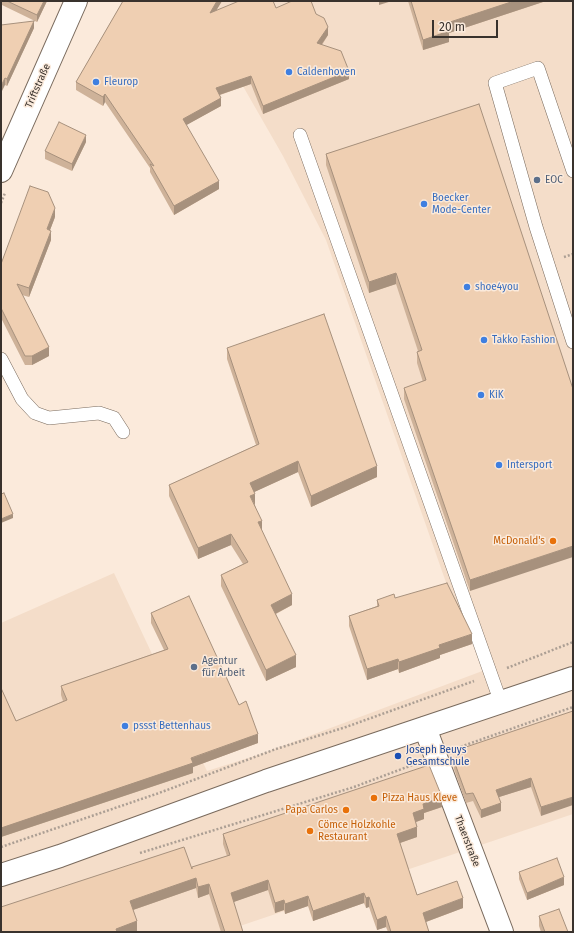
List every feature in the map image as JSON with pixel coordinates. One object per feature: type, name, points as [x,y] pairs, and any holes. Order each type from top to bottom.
[{"type":"main road","name":"Triftstraße","points":[[1,171],[76,1]]},
{"type":"main road","points":[[1,875],[60,856],[266,781],[573,678]]},
{"type":"main road","name":"Thaerstraße","points":[[425,728],[499,931]]},
{"type":"lane","points":[[573,171],[538,68],[495,83],[536,227],[573,342]]},
{"type":"lane","points":[[300,135],[501,703]]},
{"type":"lane","points":[[1,359],[22,399],[35,413],[49,418],[98,413],[114,418],[123,432]]},
{"type":"path","points":[[1,847],[159,793],[276,749],[346,727],[491,674],[573,642]]},
{"type":"path","points":[[136,854],[354,787],[435,756],[573,707]]},
{"type":"shaded area","points":[[190,1],[573,1],[573,814],[222,932],[1,932],[1,623],[114,573],[207,771],[264,753],[485,670],[449,591],[326,240],[283,156],[197,6]]},
{"type":"building","points":[[7,1],[44,1],[37,15]]},
{"type":"building","points":[[123,1],[217,1],[210,13],[239,1],[273,1],[276,8],[292,1],[311,1],[316,14],[324,18],[328,27],[317,43],[341,51],[349,71],[263,106],[251,76],[216,88],[221,98],[183,119],[219,181],[174,206],[150,164],[154,166],[105,94],[103,97],[76,82]]},
{"type":"building","points":[[411,1],[514,1],[447,23],[449,31],[423,40]]},
{"type":"building","points":[[34,21],[7,79],[5,78],[1,86],[1,25]]},
{"type":"building","points":[[479,104],[573,389],[573,546],[470,580],[404,388],[426,380],[417,352],[422,350],[396,273],[369,282],[326,154]]},
{"type":"building","points":[[59,122],[86,135],[72,164],[45,151]]},
{"type":"building","points":[[30,186],[48,192],[55,208],[47,229],[51,231],[29,288],[17,284],[49,347],[32,356],[25,356],[1,308],[1,264]]},
{"type":"building","points":[[324,314],[377,466],[311,496],[298,461],[250,483],[255,494],[250,496],[262,521],[258,522],[292,594],[271,605],[296,655],[266,670],[221,575],[248,562],[231,534],[198,548],[169,485],[259,444],[227,348]]},
{"type":"building","points":[[4,493],[13,514],[1,519],[1,494]]},
{"type":"building","points":[[447,583],[472,634],[439,645],[440,648],[399,662],[398,659],[367,669],[349,616],[379,606],[377,600],[394,594],[395,598]]},
{"type":"building","points":[[189,596],[239,705],[246,701],[258,734],[191,758],[193,763],[1,828],[1,688],[16,721],[67,700],[61,686],[168,649],[151,613]]},
{"type":"building","points":[[573,711],[573,797],[541,807],[531,778],[496,790],[501,803],[481,810],[473,793],[466,794],[454,761],[463,748]]},
{"type":"building","points":[[429,765],[442,797],[423,804],[424,809],[413,813],[417,827],[397,834],[417,895],[457,881],[463,898],[423,913],[429,932],[391,932],[386,916],[377,920],[369,897],[366,898],[364,893],[313,911],[308,896],[285,904],[284,900],[275,903],[268,880],[231,893],[243,932],[225,932],[209,884],[198,887],[196,878],[130,901],[137,921],[116,929],[117,932],[1,932],[1,907],[184,847],[192,869],[192,867],[230,855],[223,834]]},
{"type":"building","points":[[557,858],[564,877],[527,893],[519,872]]},
{"type":"building","points":[[559,909],[568,932],[545,932],[539,916]]},
{"type":"place","name":"Caldenhoven","points":[[289,72]]},
{"type":"place","name":"Fleurop","points":[[96,82]]},
{"type":"place","name":"EOC","points":[[537,180]]},
{"type":"place","name":"Boecker Mode-Center","points":[[424,204]]},
{"type":"place","name":"shoe4you","points":[[467,287]]},
{"type":"place","name":"Takko Fashion","points":[[484,340]]},
{"type":"place","name":"KiK","points":[[481,395]]},
{"type":"place","name":"Intersport","points":[[499,465]]},
{"type":"place","name":"McDonald's","points":[[553,541]]},
{"type":"place","name":"Agentur für Arbeit","points":[[194,667]]},
{"type":"place","name":"pssst Bettenhaus","points":[[125,726]]},
{"type":"place","name":"Joseph Beuys Gesamtschule","points":[[398,756]]},
{"type":"place","name":"Pizza Haus Kleve","points":[[374,798]]},
{"type":"place","name":"Papa Carlos","points":[[346,810]]},
{"type":"place","name":"Cömce Holzkohle Restaurant","points":[[310,831]]}]
